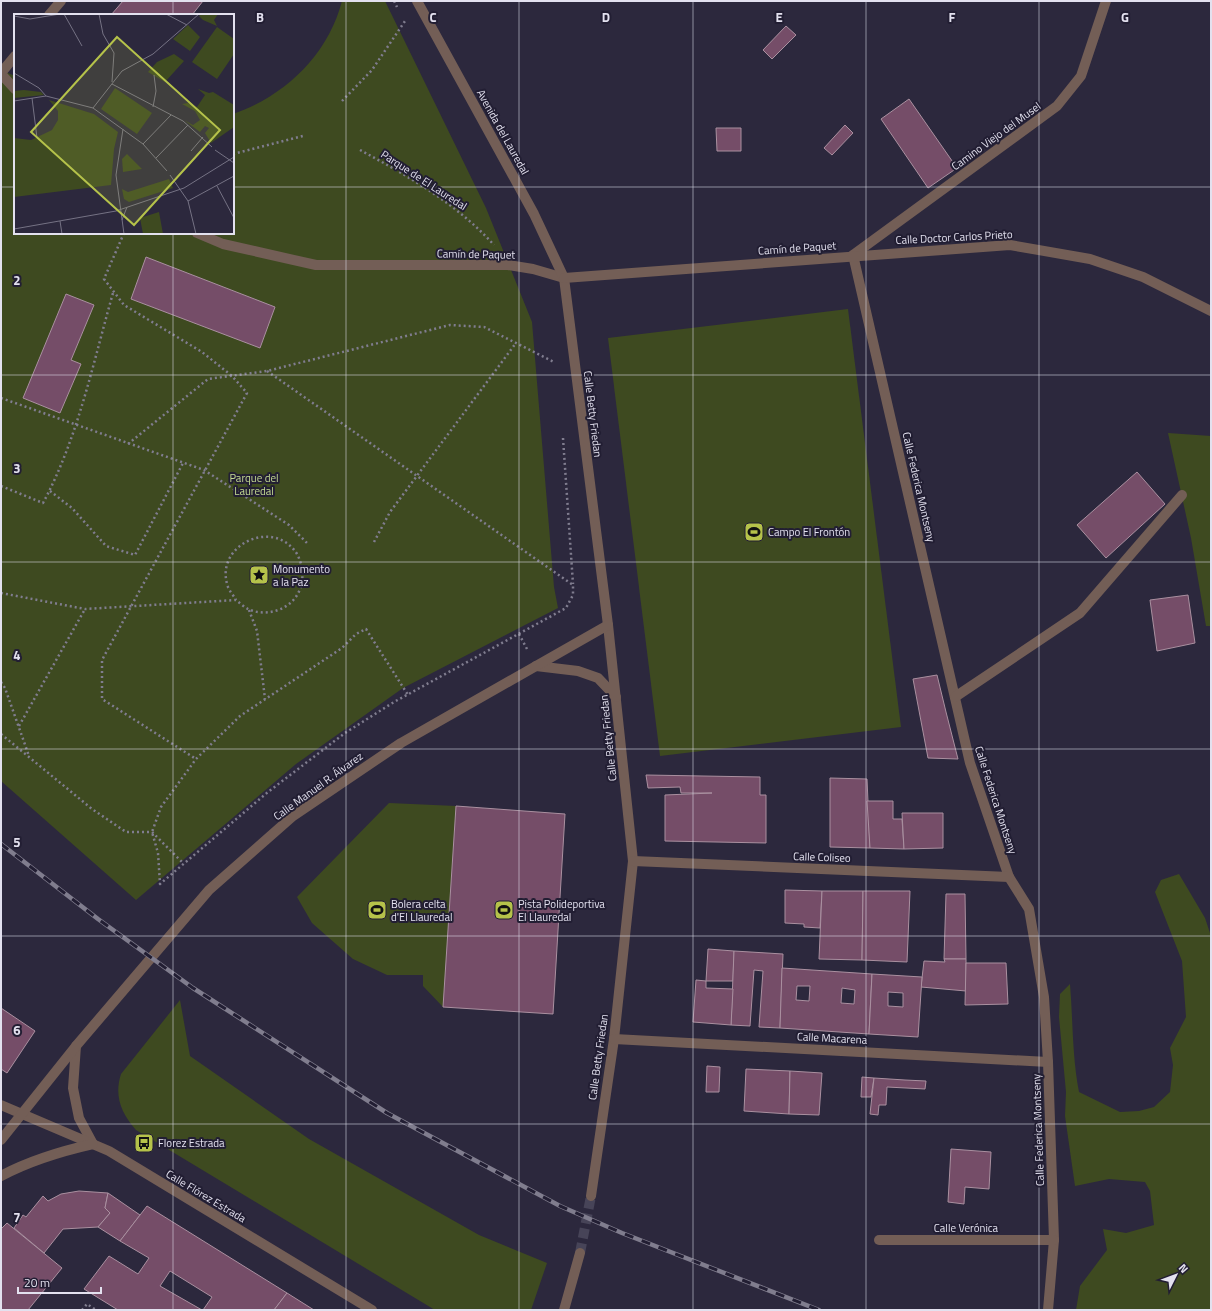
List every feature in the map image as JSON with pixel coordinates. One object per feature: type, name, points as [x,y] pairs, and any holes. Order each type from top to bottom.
[{"type":"street","points":[[50,14],[61,1]]},
{"type":"street","name":"Camino Viejo del Musel","points":[[853,255],[1058,106],[1082,76],[1106,1]]},
{"type":"street","name":"Avenida del Lauredal","points":[[417,2],[534,214],[564,278]]},
{"type":"street","points":[[14,57],[1,73],[14,88]]},
{"type":"street","name":"Camín de Paquet","points":[[199,234],[223,244],[316,265],[508,265],[533,269],[564,278],[853,255]]},
{"type":"street","name":"Calle Doctor Carlos Prieto","points":[[853,255],[1010,245],[1090,259],[1143,277],[1211,311]]},
{"type":"street","name":"Calle Federica Montseny","points":[[853,255],[970,763],[1010,877],[1029,909],[1044,997],[1048,1062],[1054,1240],[1048,1310]]},
{"type":"street","name":"Calle Betty Friedan","points":[[564,278],[608,625],[633,861],[614,1039],[590,1196]]},
{"type":"street","points":[[955,698],[1080,613],[1182,495]]},
{"type":"street","name":"Calle Manuel R. Álvarez","points":[[1,1140],[76,1046],[209,890],[293,816],[401,743],[608,625]]},
{"type":"street","points":[[536,666],[578,671],[598,678],[616,697]]},
{"type":"street","name":"Calle Coliseo","points":[[633,861],[1010,877]]},
{"type":"street","name":"Calle Macarena","points":[[614,1039],[1048,1062]]},
{"type":"street","points":[[1,1176],[14,1169],[67,1150],[93,1144],[79,1118],[73,1088],[76,1046]]},
{"type":"street","name":"Calle Flórez Estrada","points":[[1,1105],[21,1115],[109,1151],[372,1310]]},
{"type":"street","name":"Calle Verónica","points":[[879,1240],[1054,1240]]},
{"type":"street","points":[[564,1310],[580,1253]]},
{"type":"path","points":[[342,101],[372,70],[417,2]]},
{"type":"path","points":[[234,154],[303,136]]},
{"type":"path","name":"Parque de El Lauredal","points":[[360,150],[400,171],[458,210],[480,229],[499,250],[508,265]]},
{"type":"path","points":[[124,234],[104,279],[113,292],[124,304],[202,352],[232,376],[247,393],[102,660],[102,699],[196,759]]},
{"type":"path","points":[[1,486],[43,503],[50,491],[56,480],[75,426],[113,292]]},
{"type":"path","points":[[128,444],[208,379],[267,371],[450,325],[484,327],[557,364],[575,362]]},
{"type":"path","points":[[374,542],[390,512],[516,343]]},
{"type":"path","points":[[267,371],[573,585],[573,595],[566,608],[408,695],[345,733],[268,792],[160,884],[158,853],[152,832],[161,807],[196,759],[240,716],[342,648],[356,634],[366,629],[408,695]]},
{"type":"path","points":[[1,398],[75,426],[204,470],[289,525],[308,544]]},
{"type":"path","points":[[50,491],[72,508],[106,546],[135,554],[183,463]]},
{"type":"path","points":[[266,536],[280,539],[293,548],[301,561],[303,576],[299,590],[291,602],[278,610],[263,613],[248,609],[236,600],[228,588],[226,573],[229,558],[238,546],[251,538],[266,536]]},
{"type":"path","points":[[1,593],[85,608],[130,607],[236,600]]},
{"type":"path","points":[[19,726],[85,608]]},
{"type":"path","points":[[248,609],[257,631],[265,699]]},
{"type":"path","points":[[1,682],[5,688],[29,757]]},
{"type":"path","points":[[1,734],[92,809],[126,832],[152,832],[183,863]]},
{"type":"path","points":[[82,1310],[87,1304],[96,1310]]},
{"type":"green space","name":"Parque del Lauredal","points":[[342,1],[385,1],[486,208],[532,322],[554,587],[558,608],[403,688],[296,764],[136,900],[1,781],[1,70],[14,76],[14,234],[234,234],[234,114],[252,106],[287,85],[315,56],[335,21]]},
{"type":"green space","name":"Campo El Frontón","points":[[848,309],[901,727],[660,756],[608,338]]},
{"type":"green space","points":[[1168,433],[1211,436],[1211,626],[1206,626],[1191,538]]},
{"type":"green space","name":"Bolera celta d'El Llauredal","points":[[389,803],[456,806],[443,1007],[423,986],[423,975],[387,975],[353,959],[312,923],[297,897]]},
{"type":"green space","points":[[1179,874],[1205,918],[1211,936],[1211,1310],[1076,1310],[1080,1286],[1107,1250],[1103,1229],[1126,1233],[1154,1225],[1150,1191],[1145,1182],[1109,1179],[1075,1186],[1065,1116],[1066,1092],[1059,1017],[1060,994],[1070,984],[1074,1052],[1079,1092],[1120,1112],[1139,1111],[1154,1107],[1170,1092],[1173,1065],[1170,1048],[1186,1017],[1182,961],[1155,892],[1161,880]]},
{"type":"green space","points":[[180,1000],[190,1056],[309,1139],[479,1235],[547,1263],[531,1310],[435,1310],[136,1130],[126,1117],[120,1104],[118,1090],[121,1074]]},
{"type":"building","points":[[123,1],[203,1],[193,14],[112,14]]},
{"type":"building","points":[[786,26],[796,35],[772,59],[763,50]]},
{"type":"building","points":[[909,99],[957,168],[928,188],[881,119]]},
{"type":"building","points":[[845,125],[853,133],[832,155],[824,148]]},
{"type":"building","points":[[716,128],[741,128],[741,151],[717,151]]},
{"type":"building","points":[[146,257],[275,307],[260,348],[131,299]]},
{"type":"building","points":[[66,294],[94,305],[71,360],[81,364],[60,413],[23,398]]},
{"type":"building","points":[[1137,472],[1165,504],[1106,558],[1077,525]]},
{"type":"building","points":[[1188,595],[1195,643],[1157,651],[1150,600]]},
{"type":"building","points":[[937,675],[958,759],[928,758],[913,679]]},
{"type":"building","points":[[646,775],[760,777],[760,795],[766,795],[766,843],[665,841],[665,795],[712,793],[681,793],[680,787],[648,788]]},
{"type":"building","points":[[830,778],[867,779],[870,848],[830,847]]},
{"type":"building","points":[[867,801],[893,801],[893,819],[902,819],[904,849],[870,848]]},
{"type":"building","name":"Pista Polideportiva El Llauredal","points":[[456,806],[565,814],[553,1014],[443,1007]]},
{"type":"building","points":[[902,813],[943,813],[943,848],[904,849]]},
{"type":"building","points":[[785,890],[822,891],[820,928],[804,927],[804,924],[785,923]]},
{"type":"building","points":[[822,891],[863,891],[862,960],[819,959]]},
{"type":"building","points":[[863,891],[910,891],[907,962],[862,960]]},
{"type":"building","points":[[946,894],[965,894],[966,959],[944,959]]},
{"type":"building","points":[[708,949],[734,951],[733,981],[706,981]]},
{"type":"building","points":[[734,951],[783,954],[780,1028],[759,1027],[763,971],[754,970],[750,1026],[731,1025]]},
{"type":"building","points":[[944,959],[966,959],[966,991],[921,987],[924,961],[945,962]]},
{"type":"building","points":[[966,963],[1006,963],[1008,1004],[965,1005]]},
{"type":"building","points":[[782,968],[872,974],[869,1034],[780,1028]],"holes":[[[797,986],[810,986],[809,1001],[796,1000]],[[842,988],[855,990],[854,1004],[841,1003]]]},
{"type":"building","points":[[872,974],[922,977],[918,1037],[869,1034]],"holes":[[[888,992],[903,993],[903,1007],[888,1006]]]},
{"type":"building","points":[[696,980],[706,981],[706,988],[733,989],[731,1025],[693,1022]]},
{"type":"building","points":[[1,1008],[35,1031],[7,1073],[1,1069]]},
{"type":"building","points":[[707,1066],[720,1067],[719,1092],[706,1092]]},
{"type":"building","points":[[746,1069],[790,1071],[789,1114],[744,1111]]},
{"type":"building","points":[[790,1071],[822,1073],[819,1115],[789,1114]]},
{"type":"building","points":[[862,1077],[874,1078],[871,1097],[861,1097]]},
{"type":"building","points":[[874,1078],[926,1081],[925,1089],[887,1087],[886,1105],[879,1105],[878,1115],[870,1114]]},
{"type":"building","points":[[951,1149],[991,1152],[989,1189],[965,1187],[964,1204],[948,1202]]},
{"type":"building","points":[[79,1191],[108,1193],[105,1208],[110,1213],[98,1227],[63,1229],[44,1253],[14,1228],[23,1215],[26,1217],[43,1196],[48,1201],[61,1194]]},
{"type":"building","points":[[108,1193],[140,1215],[120,1241],[98,1227],[110,1213],[105,1208]]},
{"type":"building","points":[[147,1206],[287,1293],[274,1310],[203,1310],[212,1297],[170,1271],[160,1286],[202,1310],[118,1310],[84,1289],[109,1256],[138,1274],[149,1258],[120,1241]]},
{"type":"building","points":[[7,1223],[62,1268],[28,1310],[1,1310],[1,1229]]},
{"type":"building","points":[[287,1293],[314,1310],[274,1310]]},
{"type":"tunnel","points":[[580,1253],[591,1196]]},
{"type":"railway","points":[[1,844],[98,919],[193,988],[387,1113],[560,1206],[622,1233],[819,1310]]},
{"type":"place","name":"Campo El Frontón","points":[[754,532]]},
{"type":"place","name":"Monumento a la Paz","points":[[259,575]]},
{"type":"place","name":"Bolera celta d'El Llauredal","points":[[377,910]]},
{"type":"place","name":"Pista Polideportiva El Llauredal","points":[[504,910]]},
{"type":"place","name":"Florez Estrada","points":[[144,1143]]}]
